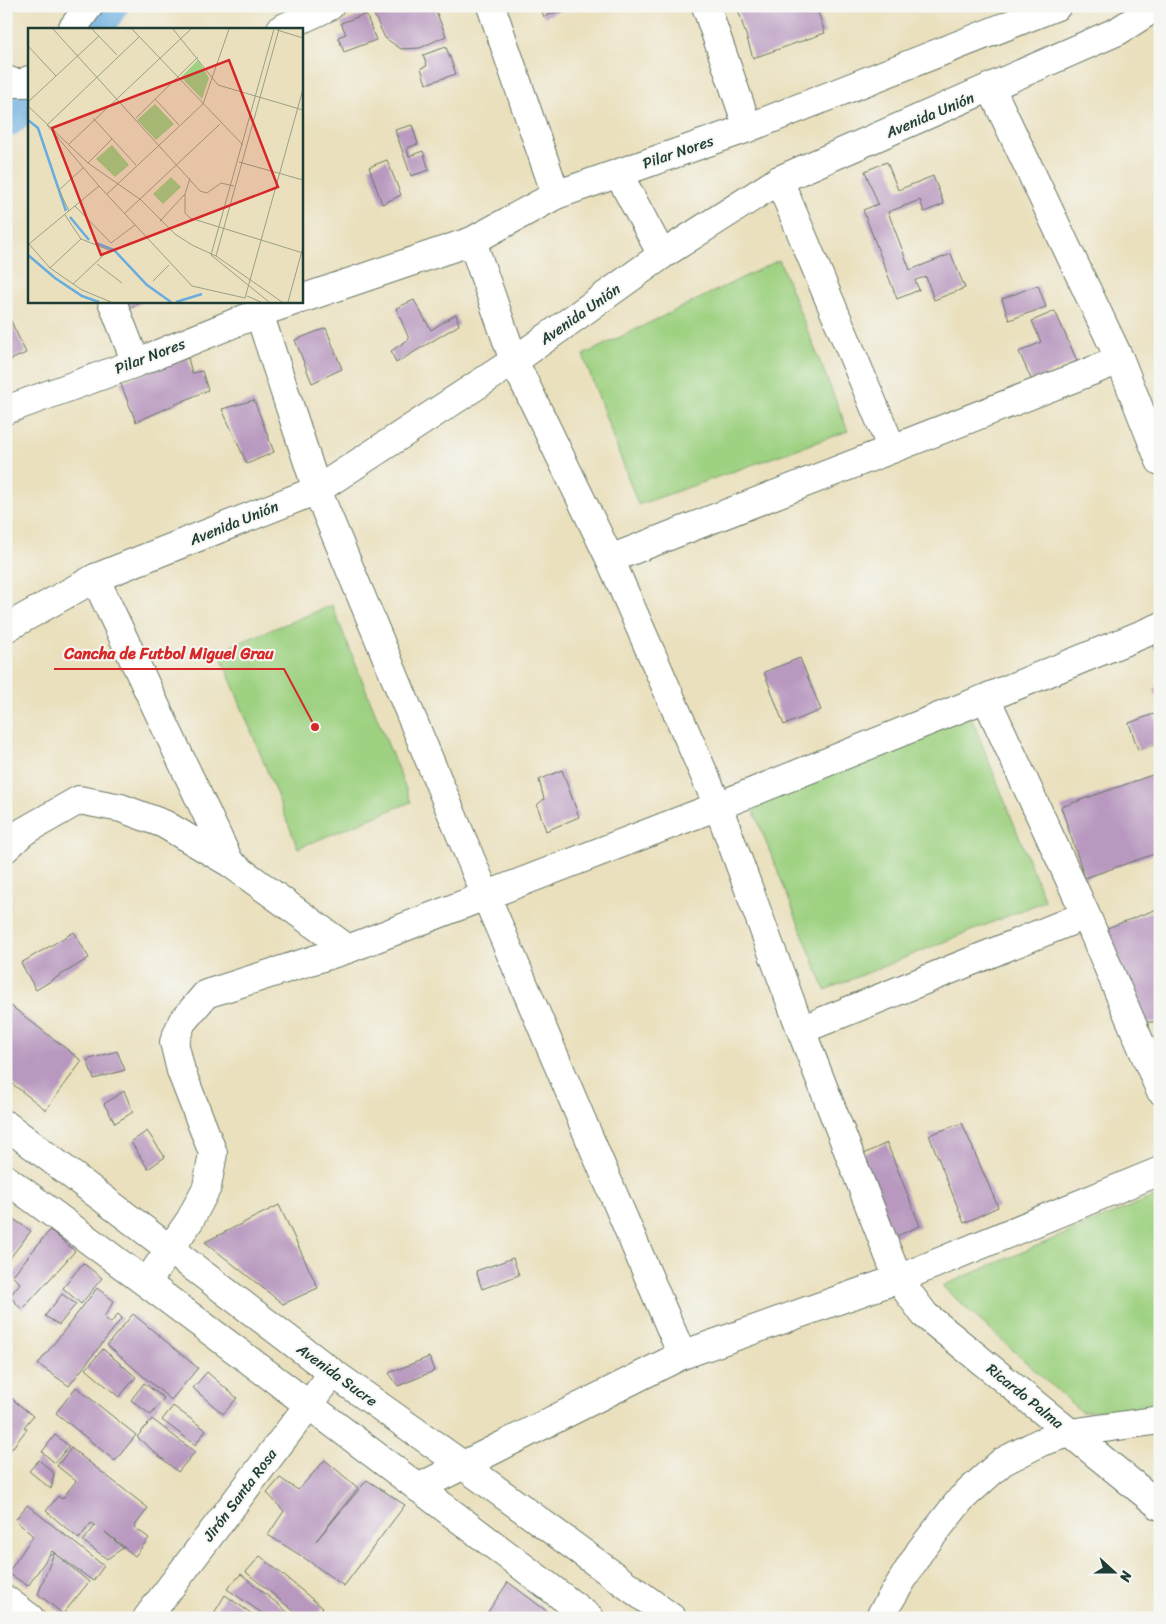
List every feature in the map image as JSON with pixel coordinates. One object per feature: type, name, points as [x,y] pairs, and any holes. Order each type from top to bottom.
[{"type":"street","points":[[73,28],[89,6]]},
{"type":"street","points":[[283,28],[330,6]]},
{"type":"street","points":[[491,6],[556,195]]},
{"type":"street","points":[[706,6],[748,128]]},
{"type":"street","name":"Pilar Nores","points":[[302,299],[472,241],[556,195],[748,128],[1057,6]]},
{"type":"street","name":"Avenida Unión","points":[[6,628],[96,578],[317,490],[514,361],[662,255],[779,180],[1118,31],[1157,6]]},
{"type":"street","points":[[6,80],[14,83],[26,83],[28,81]]},
{"type":"street","points":[[991,88],[1120,360],[1160,461]]},
{"type":"street","points":[[618,173],[662,255]]},
{"type":"street","points":[[779,180],[892,449]]},
{"type":"street","name":"Ricardo Palma","points":[[472,241],[514,361],[610,559],[718,806],[801,1030],[898,1279],[925,1315],[1160,1506]]},
{"type":"street","points":[[112,302],[136,363]]},
{"type":"street","name":"Pilar Nores","points":[[6,410],[136,363],[259,313],[291,302]]},
{"type":"street","points":[[259,313],[317,490],[486,896],[682,1355]]},
{"type":"street","points":[[610,559],[1120,360]]},
{"type":"street","points":[[96,578],[230,863]]},
{"type":"street","points":[[147,1282],[190,1220],[208,1188],[213,1153],[181,1071],[174,1042],[182,1022],[206,994],[348,949],[486,896],[718,806],[1160,627]]},
{"type":"street","points":[[986,698],[1086,915],[1160,1090]]},
{"type":"street","points":[[6,848],[23,832],[79,800],[121,808],[164,824],[230,863],[348,949]]},
{"type":"street","points":[[801,1030],[1086,915]]},
{"type":"street","name":"Avenida Sucre","points":[[6,1124],[333,1373],[672,1618]]},
{"type":"street","points":[[418,1488],[682,1355],[898,1279],[1160,1171]]},
{"type":"street","points":[[6,1179],[147,1282],[308,1406],[590,1618]]},
{"type":"street","name":"Jirón Santa Rosa","points":[[147,1618],[333,1373]]},
{"type":"street","points":[[879,1618],[920,1551],[962,1499],[1002,1462],[1041,1442],[1070,1433],[1160,1420]]},
{"type":"street","points":[[6,1600],[30,1618]]},
{"type":"green space","points":[[779,260],[848,431],[638,505],[583,355]]},
{"type":"green space","points":[[332,605],[411,802],[298,848],[219,651]]},
{"type":"green space","points":[[967,707],[1045,901],[825,990],[748,797]]},
{"type":"green space","points":[[1160,1194],[1160,1403],[1141,1409],[1081,1412],[942,1286]]},
{"type":"building","points":[[374,6],[434,6],[446,36],[420,48],[401,49],[385,38],[371,8]]},
{"type":"building","points":[[540,6],[571,6],[544,17]]},
{"type":"building","points":[[737,6],[816,6],[825,33],[753,58]]},
{"type":"building","points":[[366,14],[376,40],[344,52],[338,37],[346,34],[341,23]]},
{"type":"building","points":[[446,47],[456,74],[426,84],[421,68],[427,66],[423,55]]},
{"type":"building","points":[[412,125],[418,144],[407,148],[409,156],[423,151],[429,170],[411,176],[395,130]]},
{"type":"building","points":[[387,160],[401,195],[382,204],[369,167]]},
{"type":"building","points":[[887,162],[898,190],[933,176],[944,204],[924,212],[920,200],[888,212],[910,270],[951,254],[965,288],[934,300],[926,277],[915,280],[919,290],[897,299],[863,210],[878,204],[865,171]]},
{"type":"building","points":[[1038,285],[1046,307],[1009,320],[1002,299]]},
{"type":"building","points":[[414,300],[431,330],[456,314],[459,325],[396,363],[391,351],[409,339],[396,308]]},
{"type":"building","points":[[124,302],[142,302],[127,310]]},
{"type":"building","points":[[1055,311],[1077,361],[1032,381],[1019,352],[1041,342],[1032,321]]},
{"type":"building","points":[[11,321],[26,353],[6,362],[6,323]]},
{"type":"building","points":[[326,328],[342,369],[312,383],[295,340]]},
{"type":"building","points":[[188,358],[192,373],[202,371],[208,390],[136,422],[120,382]]},
{"type":"building","points":[[254,400],[274,452],[247,464],[222,409]]},
{"type":"building","points":[[1160,638],[1160,661],[1152,641]]},
{"type":"building","points":[[800,658],[821,710],[784,725],[764,672]]},
{"type":"building","points":[[1160,684],[1160,704],[1154,690]]},
{"type":"building","points":[[1154,714],[1160,732],[1160,743],[1138,750],[1129,723]]},
{"type":"building","points":[[562,770],[579,817],[546,831],[537,805],[544,799],[539,780]]},
{"type":"building","points":[[1158,773],[1160,777],[1160,852],[1085,878],[1061,807]]},
{"type":"building","points":[[1160,908],[1160,1022],[1135,1022],[1102,930]]},
{"type":"building","points":[[74,932],[89,958],[36,990],[21,963]]},
{"type":"building","points":[[6,1002],[82,1061],[46,1110],[6,1079]]},
{"type":"building","points":[[117,1051],[125,1070],[94,1079],[87,1060]]},
{"type":"building","points":[[124,1091],[133,1112],[115,1123],[104,1104]]},
{"type":"building","points":[[962,1123],[998,1207],[964,1223],[929,1135]]},
{"type":"building","points":[[147,1131],[165,1157],[148,1169],[131,1142]]},
{"type":"building","points":[[887,1143],[920,1226],[885,1241],[853,1159]]},
{"type":"building","points":[[279,1205],[318,1288],[283,1304],[205,1242]]},
{"type":"building","points":[[6,1214],[31,1231],[6,1263]]},
{"type":"building","points":[[50,1230],[75,1251],[22,1310],[10,1296],[20,1283],[12,1276]]},
{"type":"building","points":[[513,1258],[519,1275],[482,1289],[476,1271]]},
{"type":"building","points":[[83,1263],[102,1278],[81,1304],[63,1288]]},
{"type":"building","points":[[97,1288],[114,1301],[104,1317],[111,1323],[118,1314],[122,1318],[69,1386],[38,1364]]},
{"type":"building","points":[[62,1294],[76,1304],[59,1325],[45,1316]]},
{"type":"building","points":[[133,1314],[198,1368],[171,1400],[107,1345]]},
{"type":"building","points":[[103,1349],[136,1377],[119,1397],[86,1369]]},
{"type":"building","points":[[429,1357],[434,1371],[398,1386],[389,1373]]},
{"type":"building","points":[[207,1372],[237,1398],[223,1414],[193,1388]]},
{"type":"building","points":[[144,1383],[164,1398],[151,1415],[131,1400]]},
{"type":"building","points":[[76,1387],[136,1435],[115,1461],[56,1413]]},
{"type":"building","points":[[6,1394],[33,1416],[24,1427],[27,1429],[6,1456]]},
{"type":"building","points":[[173,1406],[206,1430],[195,1445],[162,1420]]},
{"type":"building","points":[[152,1419],[195,1452],[178,1472],[137,1437]]},
{"type":"building","points":[[55,1435],[69,1446],[55,1463],[42,1452]]},
{"type":"building","points":[[71,1448],[148,1508],[134,1527],[149,1538],[135,1556],[105,1532],[123,1548],[107,1559],[83,1541],[95,1526],[91,1523],[79,1539],[46,1511],[58,1496],[62,1499],[76,1481],[57,1466]]},
{"type":"building","points":[[39,1460],[54,1473],[51,1489],[29,1471]]},
{"type":"building","points":[[325,1460],[358,1488],[316,1541],[367,1480],[405,1505],[344,1586],[268,1535],[284,1511],[267,1493],[280,1478],[298,1490]]},
{"type":"building","points":[[27,1505],[104,1566],[93,1581],[52,1551],[28,1586],[8,1573],[33,1536],[15,1520]]},
{"type":"building","points":[[54,1553],[89,1582],[63,1614],[38,1594]]},
{"type":"building","points":[[260,1556],[323,1608],[314,1618],[302,1618],[246,1572]]},
{"type":"building","points":[[241,1574],[295,1618],[269,1618],[227,1589]]},
{"type":"building","points":[[508,1582],[556,1618],[484,1618]]},
{"type":"building","points":[[225,1595],[258,1618],[222,1618],[214,1613]]},
{"type":"waterway","points":[[98,28],[112,6]]},
{"type":"waterway","points":[[6,122],[28,107]]},
{"type":"place","name":"Cancha de Futbol Miguel Grau","points":[[315,727]]}]
